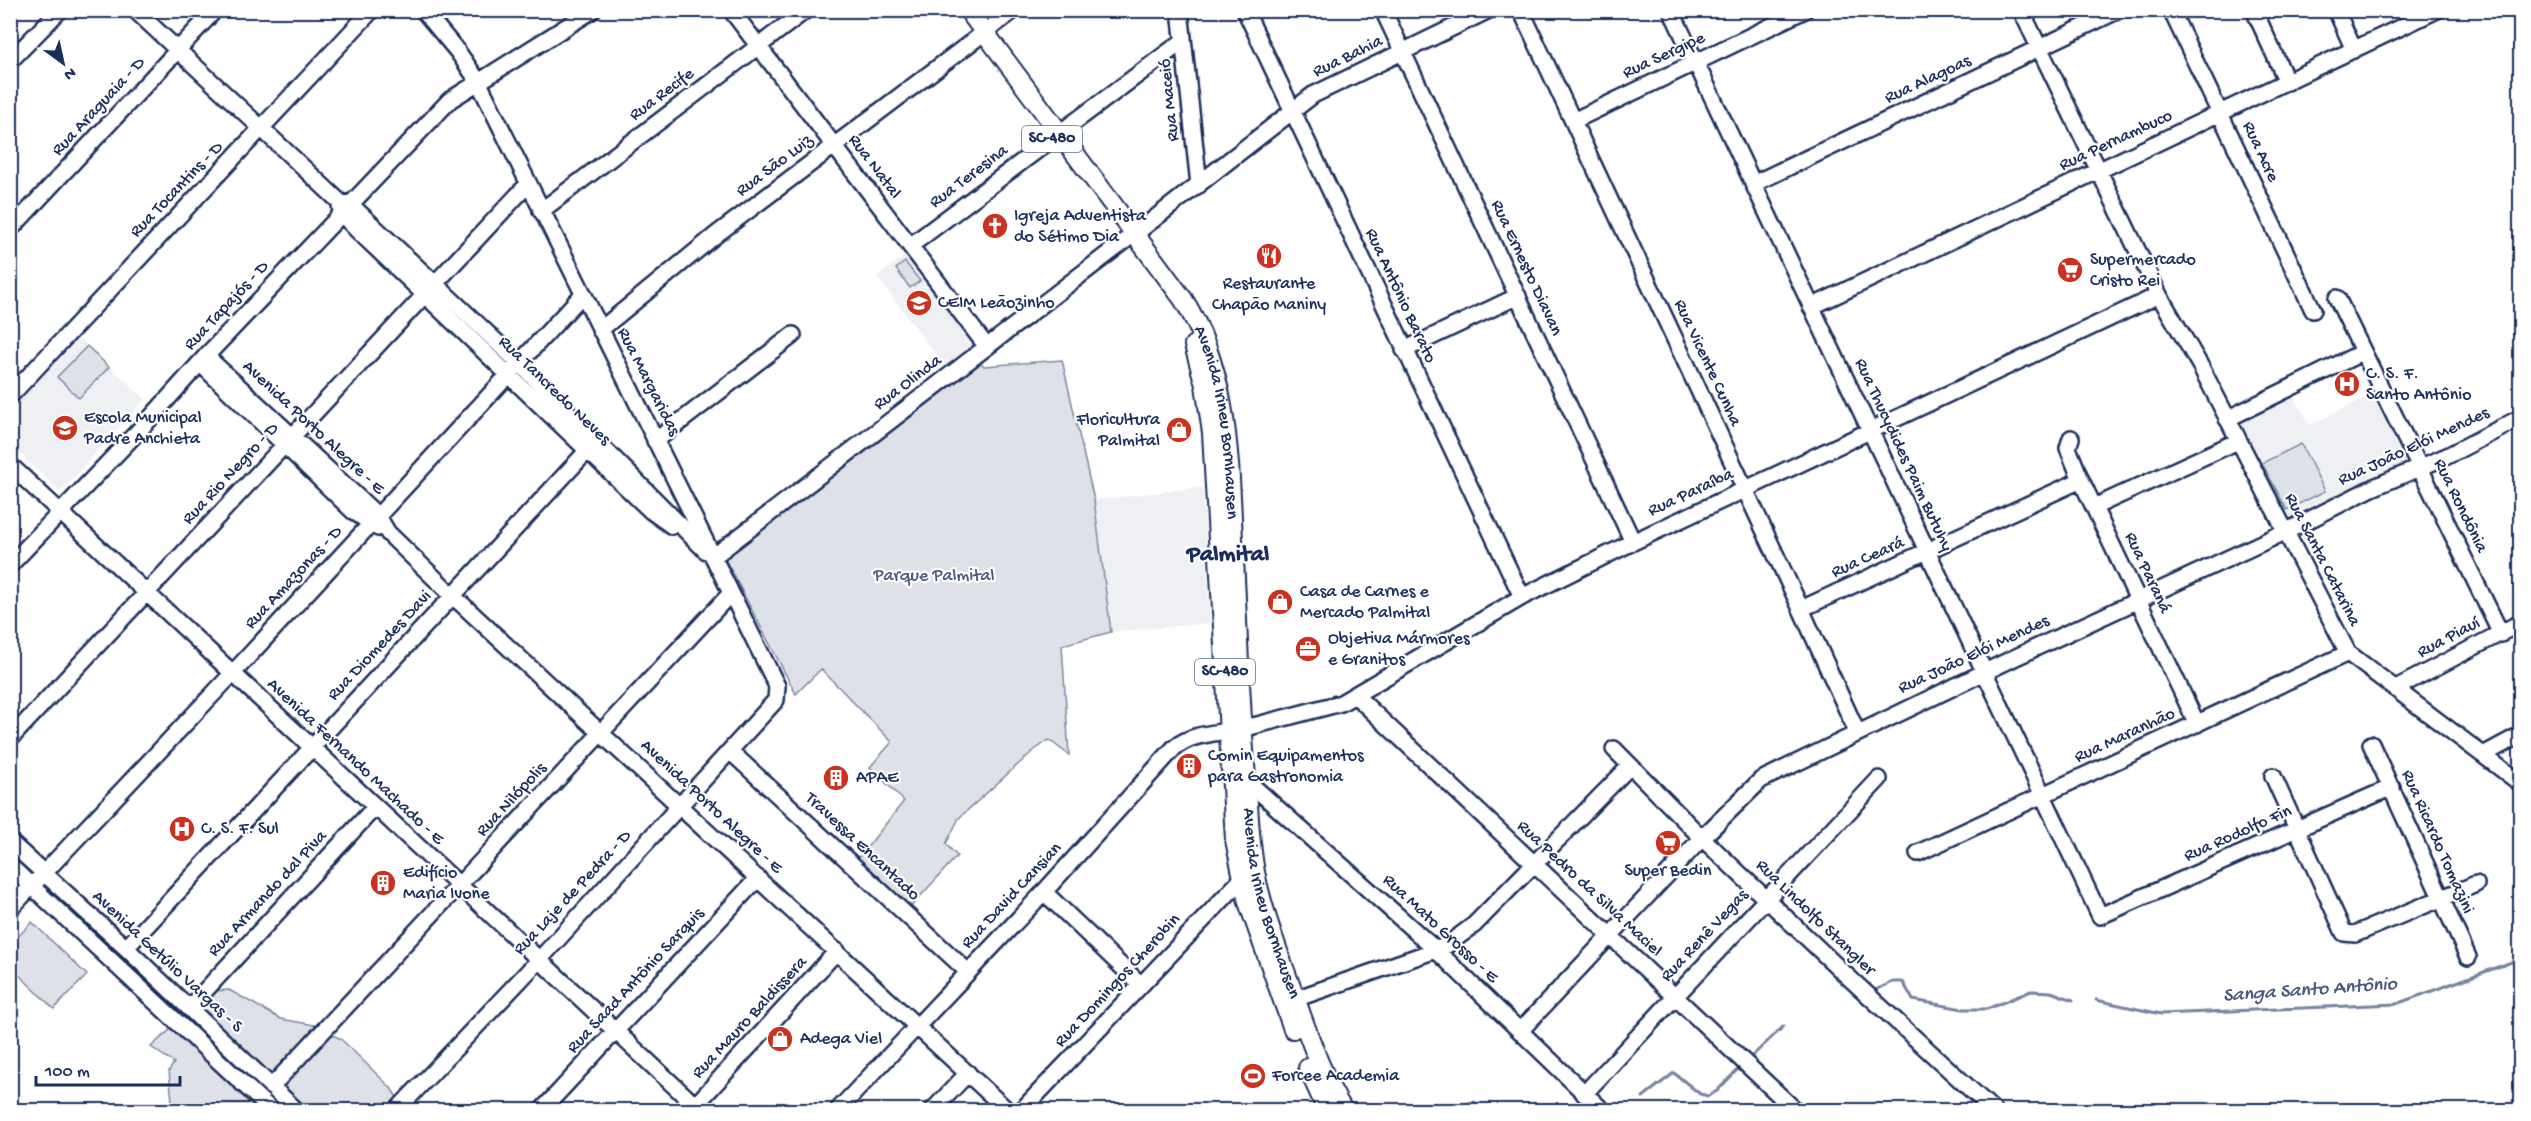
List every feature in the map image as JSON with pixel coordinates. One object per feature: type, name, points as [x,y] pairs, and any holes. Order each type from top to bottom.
[{"type":"main road","name":"Avenida Irineu Bornhausen","points":[[957,10],[981,35],[1131,237],[1191,337],[1205,385],[1212,433],[1239,779],[1256,878],[1305,1062],[1327,1110]]},
{"type":"main road","name":"Avenida Irineu Bornhausen","points":[[969,10],[981,35]]},
{"type":"main road","name":"Avenida Irineu Bornhausen","points":[[1239,779],[1235,840],[1242,879],[1289,1001],[1343,1110]]},
{"type":"street","points":[[10,61],[60,10]]},
{"type":"street","name":"Rua Tancredo Neves","points":[[135,10],[713,557]]},
{"type":"street","name":"Rua Araguaia - D","points":[[10,230],[215,10]]},
{"type":"street","name":"Rua Tocantins - D","points":[[10,396],[372,10]]},
{"type":"street","name":"Rua Margaridas","points":[[423,10],[458,52],[478,81],[655,441],[690,505],[777,686],[776,700]]},
{"type":"street","name":"Rua Tapajós - D","points":[[10,565],[61,513],[344,206],[450,100],[593,10]]},
{"type":"street","name":"Rua Natal","points":[[731,10],[987,347]]},
{"type":"street","name":"Rua Recife","points":[[541,211],[806,10]]},
{"type":"street","name":"Rua São Luiz","points":[[600,330],[717,234],[1014,10]]},
{"type":"street","name":"Rua Maceió","points":[[1180,10],[1199,185]]},
{"type":"street","name":"Rua Antônio Barato","points":[[1245,10],[1522,597]]},
{"type":"street","name":"Rua Ernesto Diavan","points":[[1383,10],[1633,542]]},
{"type":"street","name":"Rua Bahia","points":[[1292,113],[1313,95],[1489,10]]},
{"type":"street","name":"Rua Vicente Cunha","points":[[1521,10],[1857,732]]},
{"type":"street","name":"Rua Thucydides Paim Butuhy","points":[[1671,10],[2100,916]]},
{"type":"street","name":"Rua Sergipe","points":[[1573,121],[1805,10]]},
{"type":"street","name":"Rua Santa Catarina","points":[[2021,10],[2159,295],[2227,419],[2348,653],[2520,783]]},
{"type":"street","name":"Rua Alagoas","points":[[1753,184],[2119,10]]},
{"type":"street","name":"Rua Acre","points":[[2171,10],[2313,310]]},
{"type":"street","points":[[2254,10],[2287,81]]},
{"type":"street","points":[[2336,10],[2354,50]]},
{"type":"street","name":"Rua Pernambuco","points":[[1811,307],[2354,50],[2420,14],[2437,10]]},
{"type":"street","name":"Rua Teresina","points":[[910,246],[1183,41]]},
{"type":"street","name":"Rua Olinda","points":[[713,557],[1292,113]]},
{"type":"street","name":"Rua Rio Negro - D","points":[[10,739],[528,184]]},
{"type":"street","name":"Rua Amazonas - D","points":[[10,909],[232,674],[583,294]]},
{"type":"street","name":"Rua Paraíba","points":[[1235,730],[1341,703],[1356,696],[1522,597],[1869,430],[2159,295]]},
{"type":"street","points":[[1404,350],[1518,296]]},
{"type":"street","name":"Rua Rondônia","points":[[2337,298],[2501,634]]},
{"type":"street","points":[[655,441],[793,335]]},
{"type":"street","points":[[2227,419],[2363,352]]},
{"type":"street","name":"Avenida Porto Alegre - E","points":[[203,359],[289,441],[353,511],[374,520],[1007,1110]]},
{"type":"street","name":"Rua Tancredo Neves","points":[[514,368],[588,450],[651,511],[713,557]]},
{"type":"street","name":"Rua João Elói Mendes","points":[[1520,1031],[1702,838],[1761,780],[1983,672],[2520,420]]},
{"type":"street","name":"Rua Paraná","points":[[2071,438],[2068,448],[2081,480],[2197,724]]},
{"type":"street","points":[[2094,507],[2238,441]]},
{"type":"street","name":"Rua Diomedes Davi","points":[[126,948],[588,450]]},
{"type":"street","name":"Avenida Fernando Machado - E","points":[[10,465],[615,1031],[695,1109]]},
{"type":"street","name":"Rua Ceará","points":[[1801,609],[2081,480]]},
{"type":"street","points":[[672,517],[685,511],[690,505]]},
{"type":"street","name":"Rua Nilópolis","points":[[271,1086],[731,593]]},
{"type":"street","name":"Rua Piauí","points":[[2396,688],[2520,622]]},
{"type":"street","name":"Rua Maranhão","points":[[1918,853],[2348,653]]},
{"type":"street","name":"Rua Pedro da Silva Maciel","points":[[1356,696],[1795,1110]]},
{"type":"street","name":"Rua Laje de Pedra - D","points":[[397,1110],[539,960],[776,700]]},
{"type":"street","name":"Rua David Cansian","points":[[838,1110],[1044,892],[1174,748],[1183,741],[1197,736],[1235,730]]},
{"type":"street","points":[[2482,755],[2520,735]]},
{"type":"street","name":"Rua Ricardo Tomazini","points":[[2371,744],[2468,957]]},
{"type":"street","name":"Rua Lindolfo Stangler","points":[[1614,749],[1702,838],[1988,1109]]},
{"type":"street","name":"Travessa Encantado","points":[[729,751],[968,972]]},
{"type":"street","points":[[1289,1001],[1448,945],[1474,925],[1630,766]]},
{"type":"street","points":[[2273,776],[2344,933],[2355,934],[2476,884]]},
{"type":"street","name":"Rua Mato Grosso - E","points":[[1239,779],[1436,950],[1602,1110]]},
{"type":"street","name":"Rua Renê Vegas","points":[[1584,1094],[1879,779]]},
{"type":"street","name":"Rua Rodolfo Fin","points":[[2100,916],[2392,787]]},
{"type":"street","name":"Rua Armando dal Piva","points":[[189,1008],[375,807]]},
{"type":"street","name":"Avenida Getúlio Vargas - S","points":[[10,842],[126,948],[296,1110]]},
{"type":"street","name":"Avenida Getúlio Vargas - S","points":[[10,867],[271,1110]]},
{"type":"street","name":"Rua Saad Antônio Sarquis","points":[[542,1110],[758,878]]},
{"type":"street","name":"Rua Domingos Cherobin","points":[[1023,1110],[1242,879]]},
{"type":"street","points":[[1044,892],[1141,985]]},
{"type":"street","name":"Rua Mauro Baldissera","points":[[695,1109],[837,951]]},
{"type":"street","points":[[933,1110],[968,1073]]},
{"type":"shaded area","name":"CEIM Leãozinho","points":[[905,256],[975,347],[947,369],[877,277]]},
{"type":"shaded area","name":"Escola Municipal Padre Anchieta","points":[[79,338],[145,399],[60,492],[11,445],[10,410]]},
{"type":"shaded area","points":[[2380,391],[2415,465],[2287,527],[2234,420],[2292,392],[2310,425]]},
{"type":"shaded area","points":[[1203,487],[1210,623],[1111,632],[1094,500]]},
{"type":"green space","points":[[905,262],[920,281],[910,288],[896,269]]},
{"type":"green space","points":[[87,346],[109,367],[79,398],[57,377]]},
{"type":"green space","name":"Parque Palmital","points":[[977,360],[984,366],[1062,360],[1094,500],[1111,632],[1062,645],[1069,755],[1049,740],[1033,751],[959,818],[946,844],[957,856],[908,910],[857,860],[904,801],[870,767],[892,742],[821,669],[796,694],[723,555]]},
{"type":"green space","points":[[2301,444],[2325,491],[2287,510],[2262,463]]},
{"type":"green space","points":[[32,922],[87,975],[54,1009],[11,967],[11,944]]},
{"type":"green space","points":[[229,990],[281,1019],[314,1025],[341,1039],[391,1088],[405,1110],[171,1110],[169,1071],[174,1063],[151,1047],[185,1016],[196,992]]},
{"type":"waterway","name":"Sanga Santo Antônio","points":[[2096,1000],[2161,1014],[2396,1004],[2520,959]]},
{"type":"waterway","name":"Sanga Santo Antônio","points":[[1875,990],[1893,982],[1903,982],[1913,1000],[1963,1009],[1987,1009],[2031,991],[2051,992],[2073,1000]]},
{"type":"waterway","name":"Sanga Santo Antônio","points":[[1750,1058],[1784,1026]]},
{"type":"waterway","name":"Sanga Santo Antônio","points":[[1643,1097],[1674,1073],[1700,1094],[1708,1096],[1717,1091],[1740,1067]]},
{"type":"waterway","name":"Sanga Santo Antônio","points":[[1435,1110],[1474,1102],[1485,1110]]},
{"type":"place","name":"Igreja Adventista do Sétimo Dia","points":[[995,226]]},
{"type":"place","name":"Restaurante Chapão Maniny","points":[[1269,256]]},
{"type":"place","name":"Supermercado Cristo Rei","points":[[2070,270]]},
{"type":"place","name":"CEIM Leãozinho","points":[[919,303]]},
{"type":"place","name":"C. S. F. Santo Antônio","points":[[2347,384]]},
{"type":"place","name":"Escola Municipal Padre Anchieta","points":[[65,428]]},
{"type":"place","name":"Floricultura Palmital","points":[[1179,430]]},
{"type":"place","name":"Casa de Carnes e Mercado Palmital","points":[[1280,602]]},
{"type":"place","name":"Objetiva Mármores e Granitos","points":[[1308,649]]},
{"type":"place","name":"Comin Equipamentos para Gastronomia","points":[[1189,766]]},
{"type":"place","name":"APAE","points":[[836,778]]},
{"type":"place","name":"C. S. F. Sul","points":[[182,829]]},
{"type":"place","name":"Super Bedin","points":[[1668,843]]},
{"type":"place","name":"Edifício Maria Ivone","points":[[383,883]]},
{"type":"place","name":"Adega Viel","points":[[780,1039]]},
{"type":"place","name":"Forcee Academia","points":[[1253,1076]]},
{"type":"district","name":"Palmital","points":[[1228,555]]}]
